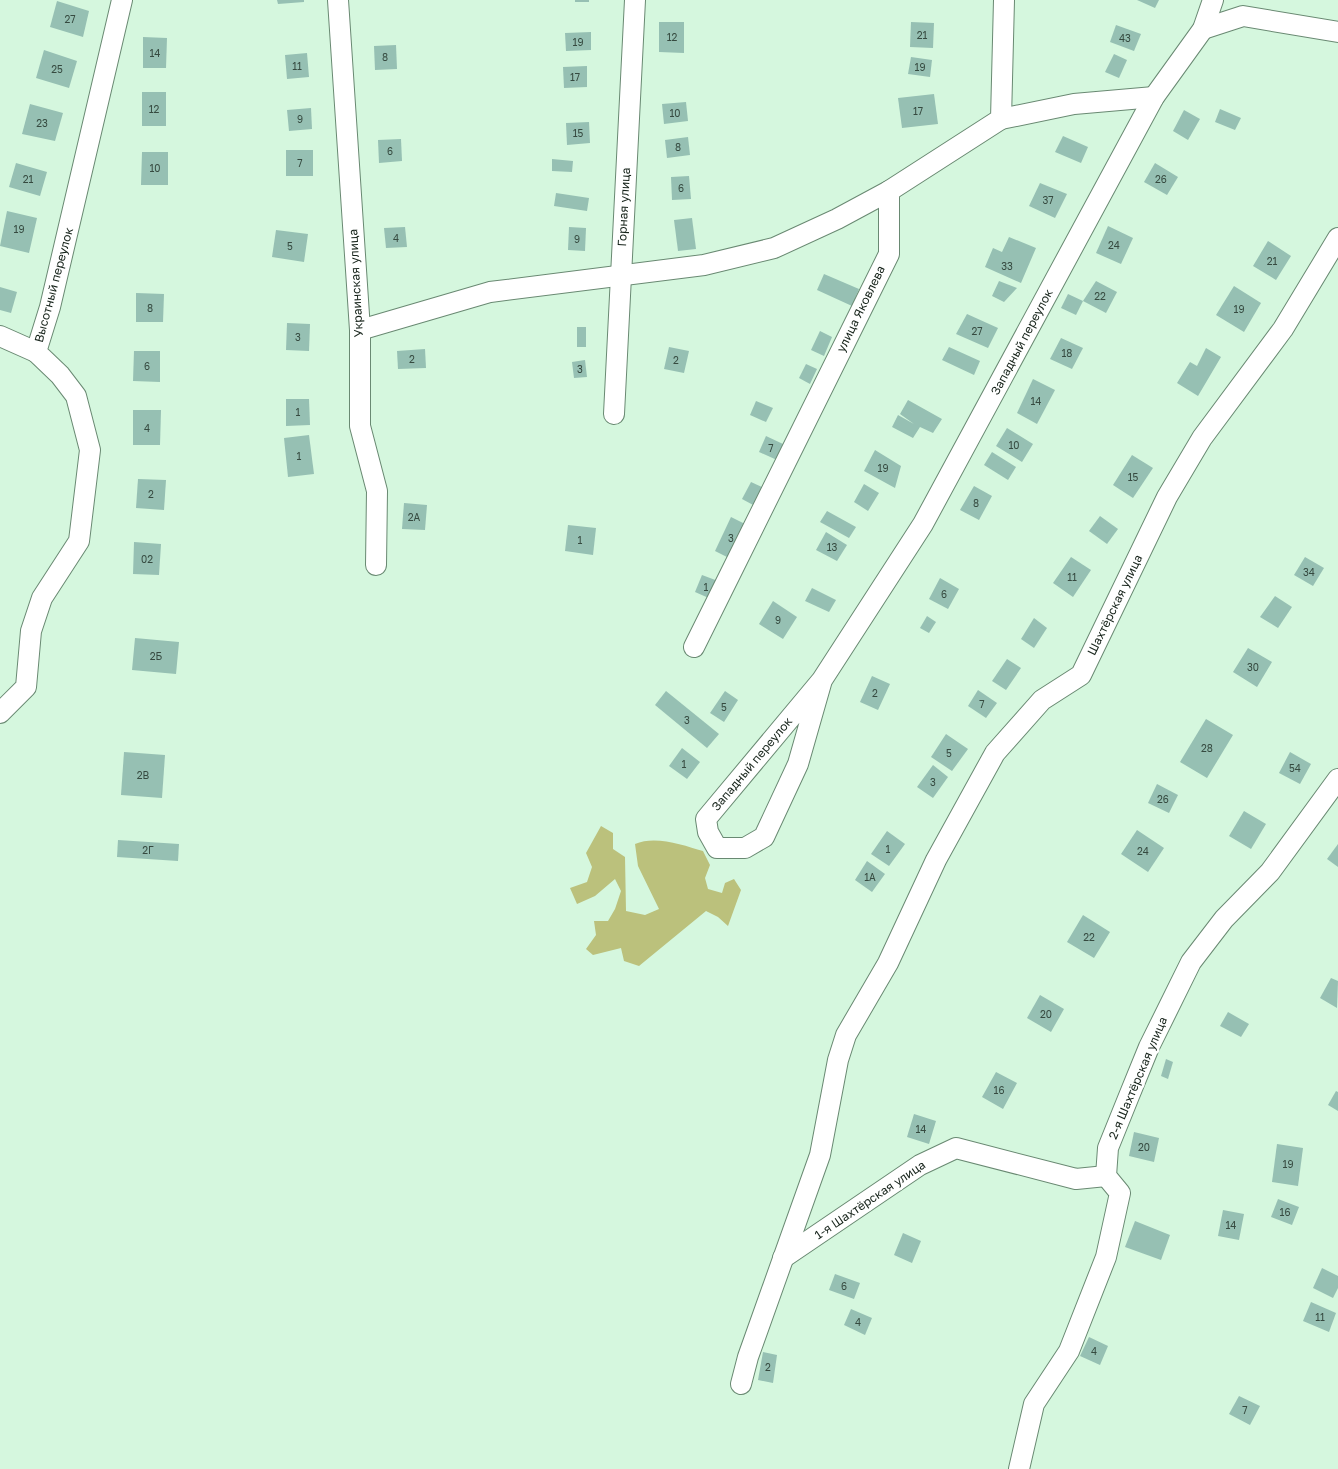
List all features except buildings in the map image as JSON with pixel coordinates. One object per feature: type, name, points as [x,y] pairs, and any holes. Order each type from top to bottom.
[{"type":"street","name":"Высотный переулок","points":[[0,713],[26,687],[31,631],[42,598],[79,541],[90,450],[76,396],[60,375],[36,352],[50,307],[122,0]]},
{"type":"street","name":"Украинская улица","points":[[338,0],[360,330],[360,426],[377,491],[376,565]]},
{"type":"street","name":"Горная улица","points":[[614,414],[635,0]]},
{"type":"street","points":[[1001,120],[1004,0]]},
{"type":"street","name":"Западный переулок","points":[[822,680],[798,764],[764,837],[745,848],[716,848],[708,832],[706,819],[822,680],[923,524],[1154,97],[1203,29],[1213,0]]},
{"type":"street","points":[[1203,29],[1243,16],[1338,32]]},
{"type":"street","points":[[360,330],[490,292],[704,264],[774,248],[837,219],[889,191],[1001,120],[1074,104],[1154,97]]},
{"type":"street","name":"улица Яковлева","points":[[694,648],[889,254],[889,191]]},
{"type":"street","name":"Шахтёрская улица","points":[[888,963],[936,860],[995,752],[1042,700],[1081,675],[1167,498],[1202,438],[1283,329],[1338,238]]},
{"type":"street","points":[[0,336],[36,352]]},
{"type":"street","name":"2-я Шахтёрская улица","points":[[1106,1176],[1108,1148],[1149,1047],[1190,962],[1224,919],[1270,872],[1338,780]]},
{"type":"street","name":"1-я Шахтёрская улица","points":[[741,1384],[748,1356],[820,1155],[838,1060],[846,1034],[888,963]]},
{"type":"street","name":"1-я Шахтёрская улица","points":[[783,1258],[920,1165],[956,1148],[1076,1179],[1106,1176]]},
{"type":"street","points":[[1019,1469],[1034,1404],[1069,1351],[1106,1257],[1120,1193],[1106,1176]]},
{"type":"green space","points":[[601,826],[613,833],[613,849],[625,857],[626,911],[645,915],[659,909],[638,866],[635,844],[651,840],[669,842],[703,851],[710,865],[705,878],[708,889],[722,893],[725,883],[734,879],[741,890],[728,926],[718,917],[706,911],[639,966],[624,961],[621,948],[593,955],[586,949],[596,935],[594,921],[608,921],[615,909],[621,891],[615,879],[595,896],[577,904],[570,888],[587,882],[592,867],[586,853]]}]
